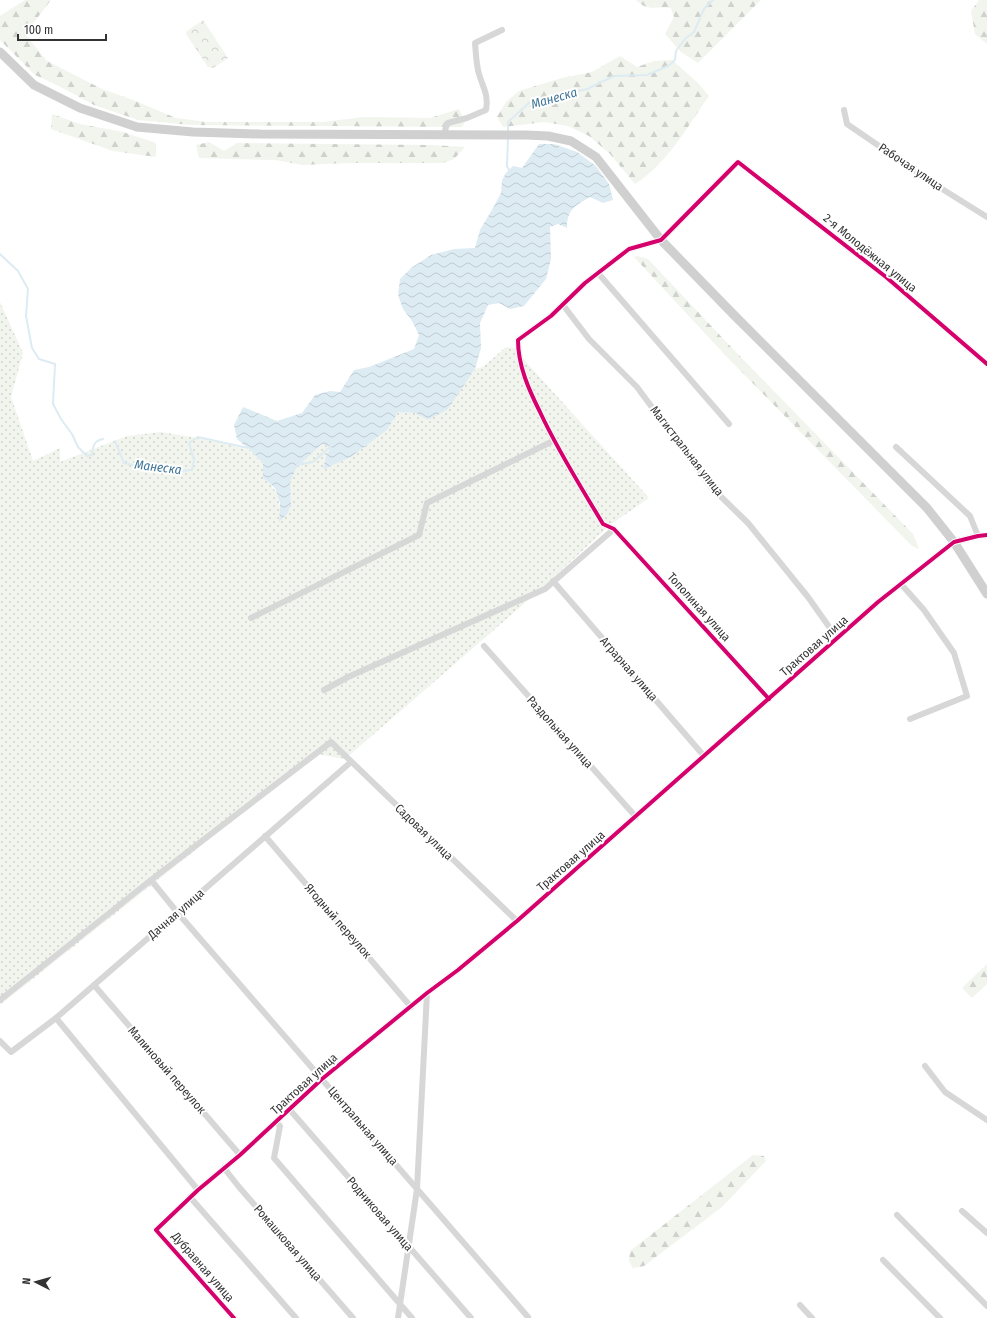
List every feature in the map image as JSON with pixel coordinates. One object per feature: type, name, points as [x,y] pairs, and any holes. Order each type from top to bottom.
[{"type":"main road","points":[[0,52],[34,85],[80,108],[137,127],[193,132],[260,134],[526,135],[548,136],[571,141],[596,157],[661,240],[927,508],[954,542],[987,594]]},
{"type":"street","points":[[444,134],[448,123],[467,118],[486,110],[488,102],[484,86],[479,75],[475,43],[502,30]]},
{"type":"street","name":"Рабочая улица","points":[[844,110],[847,124],[939,187],[987,217]]},
{"type":"street","name":"2-я Молодёжная улица","points":[[661,240],[738,162],[886,276],[987,364]]},
{"type":"street","points":[[562,305],[585,283],[629,249],[661,240]]},
{"type":"street","points":[[598,273],[730,424]]},
{"type":"street","name":"Тополиная улица","points":[[562,305],[551,316],[518,340],[518,349],[526,385],[553,441],[603,524],[614,529],[769,699]]},
{"type":"street","name":"Магистральная улица","points":[[562,305],[589,339],[637,386],[711,487],[748,523],[808,597],[837,638]]},
{"type":"street","points":[[252,618],[419,535],[427,503],[553,441]]},
{"type":"street","points":[[896,447],[970,516],[978,536]]},
{"type":"street","points":[[324,690],[348,677],[545,589],[614,529]]},
{"type":"street","points":[[954,542],[987,535]]},
{"type":"street","name":"Трактовая улица","points":[[156,1230],[190,1197],[240,1155],[322,1079],[517,921],[878,602],[954,542]]},
{"type":"street","name":"Аграрная улица","points":[[553,581],[704,756]]},
{"type":"street","points":[[901,584],[924,610],[954,653],[967,696],[910,718]]},
{"type":"street","name":"Раздольная улица","points":[[484,646],[636,817]]},
{"type":"street","name":"Садовая улица","points":[[151,880],[330,742],[517,921]]},
{"type":"street","name":"Дачная улица","points":[[0,1041],[11,1052],[56,1018],[350,762]]},
{"type":"street","name":"Ягодный переулок","points":[[265,836],[412,1006]]},
{"type":"street","points":[[0,1000],[151,880]]},
{"type":"street","name":"Центральная улица","points":[[151,880],[177,912],[528,1317]]},
{"type":"street","name":"Малиновый переулок","points":[[94,985],[240,1155]]},
{"type":"street","points":[[398,1318],[417,1189],[427,993]]},
{"type":"street","points":[[56,1018],[198,1190]]},
{"type":"street","points":[[925,1066],[944,1092],[987,1120]]},
{"type":"street","name":"Родниковая улица","points":[[290,1110],[471,1318]]},
{"type":"street","points":[[276,1122],[280,1126],[274,1158],[412,1318]]},
{"type":"street","name":"Ромашковая улица","points":[[224,1168],[353,1318]]},
{"type":"street","points":[[190,1197],[296,1318]]},
{"type":"street","points":[[962,1211],[987,1233]]},
{"type":"street","points":[[897,1215],[987,1306]]},
{"type":"street","name":"Дубравная улица","points":[[156,1230],[234,1318]]},
{"type":"street","points":[[883,1260],[940,1318]]},
{"type":"street","points":[[800,1305],[812,1318]]},
{"type":"green space","points":[[25,0],[51,0],[25,34],[47,61],[102,89],[176,118],[207,122],[323,122],[364,117],[430,118],[459,109],[465,122],[462,127],[192,125],[138,120],[94,105],[35,75],[1,41],[0,16]]},
{"type":"green space","points":[[636,0],[761,0],[698,63],[681,52],[665,34],[674,17],[671,8],[652,8],[640,4]]},
{"type":"green space","points":[[979,0],[987,0],[987,44],[975,34],[971,11]]},
{"type":"green space","points":[[203,20],[228,58],[213,68],[208,67],[186,34],[187,31]]},
{"type":"green space","points":[[620,56],[637,67],[654,61],[672,60],[698,83],[709,96],[685,132],[667,155],[657,166],[635,184],[610,154],[589,136],[568,126],[544,122],[503,127],[497,117],[506,102],[519,91],[562,78],[592,72]]},
{"type":"green space","points":[[52,114],[80,124],[123,132],[156,143],[156,157],[113,151],[51,129]]},
{"type":"green space","points":[[209,142],[224,151],[237,143],[431,145],[465,147],[454,159],[443,163],[346,163],[303,165],[275,160],[199,158],[196,145]]},
{"type":"green space","points":[[638,256],[648,259],[732,348],[913,534],[919,549],[912,546],[726,356],[634,257]]},
{"type":"green space","points":[[0,302],[23,353],[11,397],[33,461],[60,448],[60,462],[127,436],[161,432],[204,439],[250,450],[263,463],[263,478],[276,492],[279,502],[279,522],[291,503],[290,482],[297,467],[322,444],[331,447],[326,456],[323,470],[351,457],[387,430],[398,412],[415,413],[428,420],[448,408],[475,369],[483,367],[506,347],[518,349],[525,361],[649,498],[610,525],[541,589],[345,759],[317,754],[0,1005]]},
{"type":"green space","points":[[987,964],[987,984],[972,998],[962,988]]},
{"type":"green space","points":[[753,1155],[764,1156],[766,1161],[722,1207],[644,1266],[633,1268],[629,1261],[630,1251]]},
{"type":"water","points":[[539,144],[554,144],[577,152],[596,166],[609,184],[613,200],[603,203],[590,197],[570,212],[568,216],[567,228],[558,224],[550,227],[551,259],[546,279],[524,306],[510,309],[499,303],[488,305],[480,323],[481,348],[475,369],[448,409],[428,420],[415,413],[398,412],[387,430],[351,457],[323,470],[326,456],[331,447],[322,444],[297,467],[290,482],[291,503],[288,513],[279,522],[280,503],[275,488],[263,478],[263,463],[237,439],[234,425],[243,407],[277,421],[302,413],[315,395],[330,391],[340,392],[354,370],[369,367],[414,349],[419,335],[412,321],[403,309],[398,295],[400,279],[411,268],[431,255],[454,249],[475,248],[480,230],[501,193],[502,180],[506,173],[513,166],[522,168]]},
{"type":"waterway","name":"Манеска","points":[[508,132],[508,122],[530,102],[587,89],[614,76],[647,75],[668,66],[675,60],[676,51],[685,39],[694,32],[704,9],[713,0]]},
{"type":"waterway","name":"Манеска","points":[[508,137],[507,166],[510,172]]},
{"type":"waterway","name":"Манеска","points":[[0,254],[18,271],[28,289],[26,316],[32,348],[39,359],[55,364],[53,404],[61,419],[72,434],[78,447],[87,456],[92,455],[95,443],[103,439]]},
{"type":"waterway","name":"Манеска","points":[[115,441],[124,463],[154,468],[167,466],[180,471],[192,470],[194,460],[189,443],[198,437],[248,448]]},
{"type":"waterway","name":"Манеска","points":[[297,465],[313,462],[331,446]]},
{"type":"cycle path","points":[[769,699],[614,529],[603,524],[562,455],[532,395],[522,368],[518,350],[518,340],[551,316],[585,283],[629,249],[661,240],[738,162],[886,277],[987,364]]},
{"type":"cycle path","points":[[234,1318],[156,1230],[198,1190],[240,1155],[322,1079],[517,921],[878,602],[954,542],[987,535]]}]
